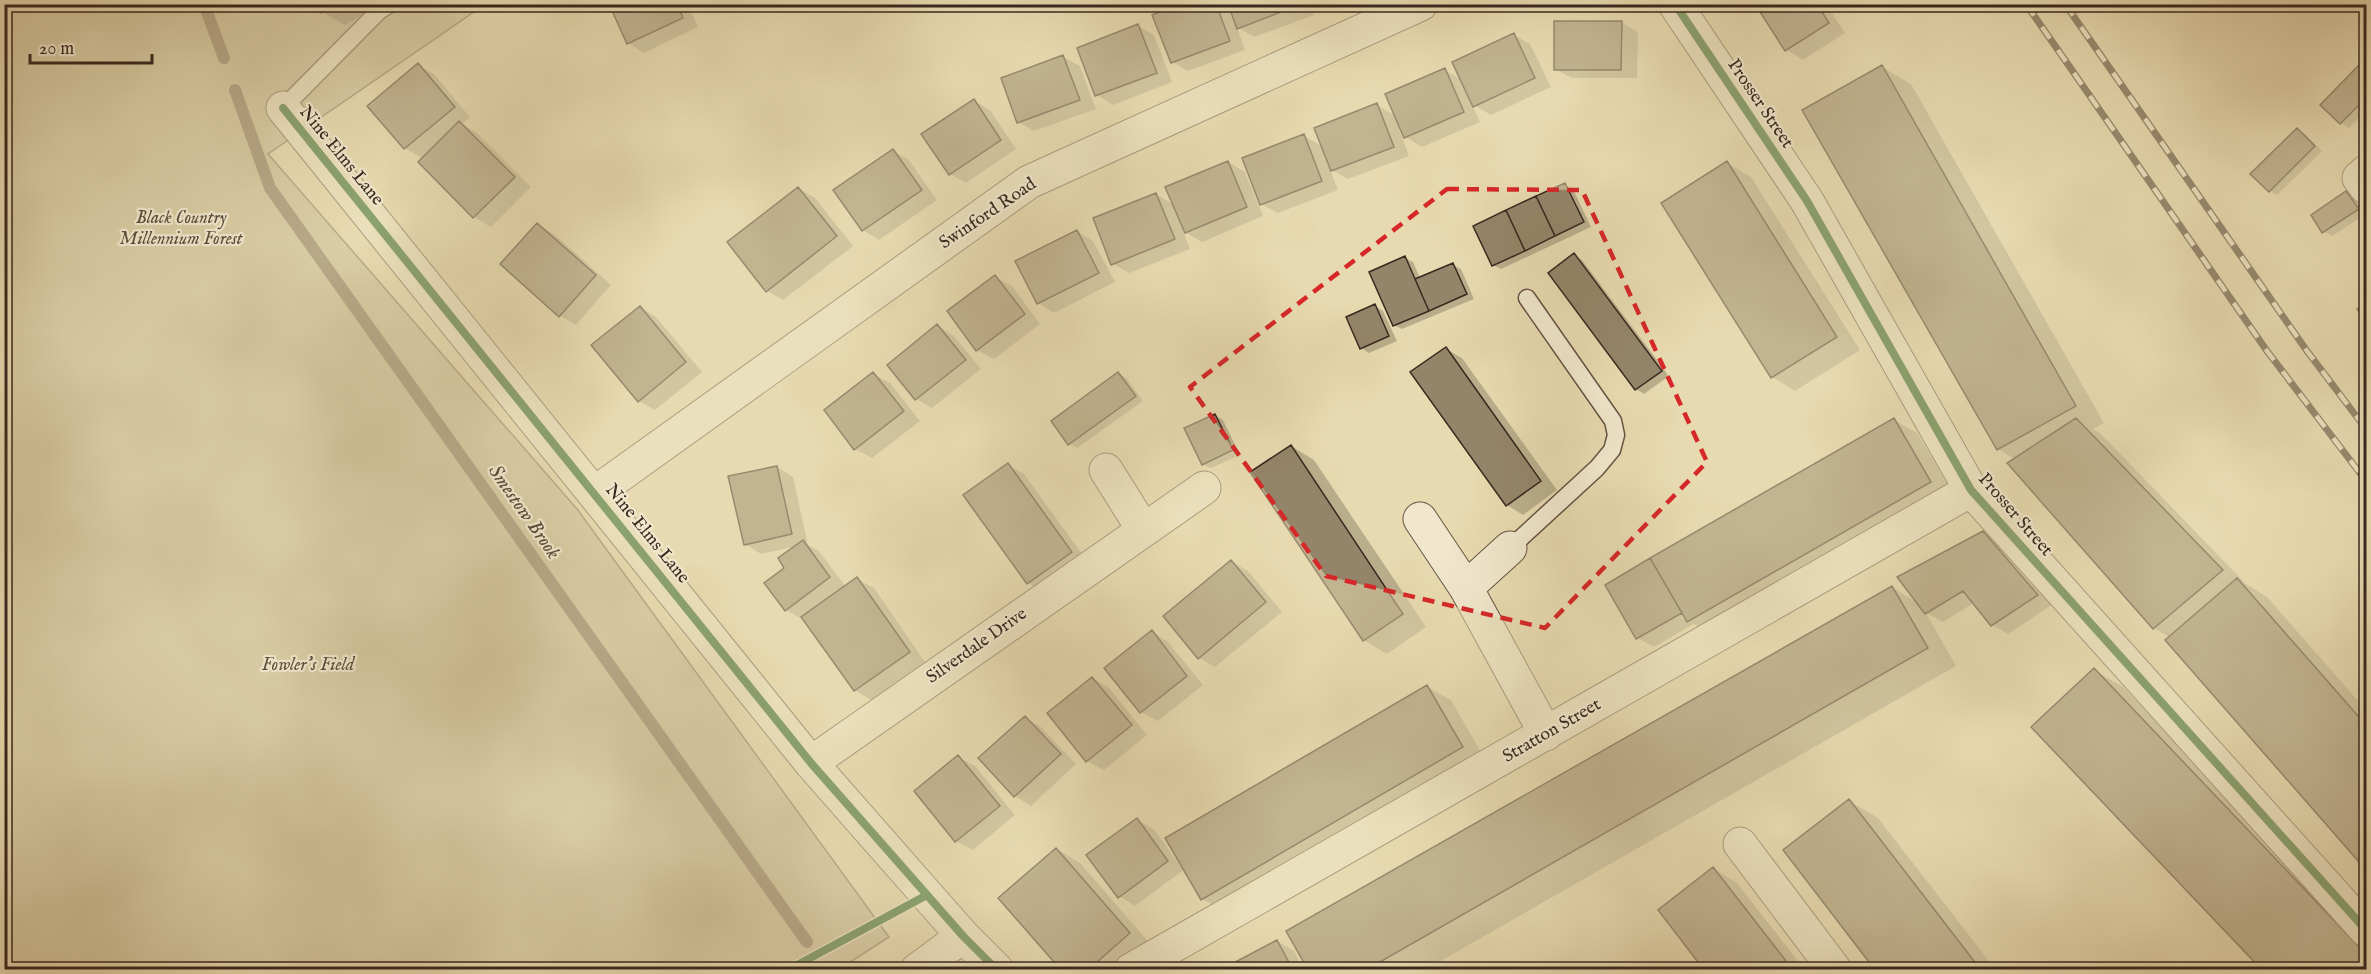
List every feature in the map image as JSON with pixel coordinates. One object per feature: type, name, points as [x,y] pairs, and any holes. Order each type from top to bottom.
[{"type":"street","name":"Swinford Road","points":[[595,493],[1029,182],[1421,4]]},
{"type":"street","name":"Prosser Street","points":[[1675,4],[1807,201],[1971,490],[2367,930]]},
{"type":"street","name":"Nine Elms Lane","points":[[283,108],[811,764],[963,936],[997,969]]},
{"type":"street","points":[[2367,172],[2359,177],[2367,187]]},
{"type":"street","points":[[1106,470],[1143,529]]},
{"type":"street","name":"Silverdale Drive","points":[[811,764],[1204,488]]},
{"type":"street","name":"Stratton Street","points":[[1131,969],[1971,490]]},
{"type":"street","points":[[1420,519],[1466,588],[1546,734]]},
{"type":"street","points":[[1466,588],[1510,548]]},
{"type":"street","points":[[1740,844],[1835,969]]},
{"type":"street","points":[[917,969],[963,936]]},
{"type":"lane","points":[[283,108],[379,11],[390,4]]},
{"type":"lane","points":[[1510,548],[1597,468],[1612,450],[1616,435],[1613,421],[1527,298]]},
{"type":"highlighted area","points":[[1447,189],[1582,190],[1707,462],[1545,628],[1326,576],[1190,387]]},
{"type":"green space","name":"Fowler's Field","points":[[5,5],[484,5],[268,154],[577,509],[889,937],[838,970],[5,970]]},
{"type":"building","points":[[316,4],[335,4],[321,13]]},
{"type":"building","points":[[609,4],[677,4],[683,18],[627,44]]},
{"type":"building","points":[[1179,4],[1216,4],[1230,41],[1171,63],[1152,15]]},
{"type":"building","points":[[1228,4],[1298,4],[1299,5],[1237,29]]},
{"type":"building","points":[[1755,4],[1817,4],[1829,23],[1785,51]]},
{"type":"building","points":[[1554,21],[1622,21],[1621,70],[1554,70]]},
{"type":"building","points":[[1138,24],[1157,73],[1095,96],[1077,48]]},
{"type":"building","points":[[1514,33],[1535,78],[1473,107],[1452,62]]},
{"type":"building","points":[[1063,55],[1080,100],[1017,123],[1001,78]]},
{"type":"building","points":[[2362,62],[2366,67],[2366,98],[2340,124],[2320,105]]},
{"type":"building","points":[[418,63],[455,107],[404,149],[367,106]]},
{"type":"building","points":[[1882,65],[2076,406],[1997,450],[1802,110]]},
{"type":"building","points":[[1445,68],[1464,112],[1404,138],[1385,94]]},
{"type":"building","points":[[974,99],[1001,140],[949,175],[921,134]]},
{"type":"building","points":[[1377,103],[1394,147],[1331,171],[1314,128]]},
{"type":"building","points":[[459,121],[515,177],[473,218],[418,162]]},
{"type":"building","points":[[2297,128],[2315,146],[2269,192],[2250,174]]},
{"type":"building","points":[[1304,134],[1322,181],[1260,205],[1242,158]]},
{"type":"building","points":[[893,149],[922,190],[862,231],[833,190]]},
{"type":"building","points":[[1228,161],[1247,207],[1185,233],[1165,187]]},
{"type":"building","points":[[1727,161],[1837,337],[1771,378],[1661,203]]},
{"type":"building","points":[[1565,183],[1584,222],[1555,236],[1536,196]]},
{"type":"building","points":[[798,187],[837,236],[766,292],[727,242]]},
{"type":"building","points":[[2346,191],[2359,209],[2322,233],[2311,215]]},
{"type":"building","points":[[1156,193],[1175,239],[1111,265],[1093,218]]},
{"type":"building","points":[[1536,196],[1555,236],[1525,251],[1506,210]]},
{"type":"building","points":[[1506,210],[1525,251],[1492,266],[1473,226]]},
{"type":"building","points":[[537,223],[596,275],[559,317],[500,264]]},
{"type":"building","points":[[1077,230],[1099,273],[1037,304],[1015,261]]},
{"type":"building","points":[[1574,253],[1662,371],[1635,390],[1548,273]]},
{"type":"building","points":[[1405,256],[1429,311],[1393,326],[1369,272]]},
{"type":"building","points":[[1453,263],[1467,294],[1429,311],[1415,279]]},
{"type":"building","points":[[995,275],[1025,314],[976,351],[947,311]]},
{"type":"building","points":[[2366,303],[2366,322],[2357,309]]},
{"type":"building","points":[[1375,304],[1389,336],[1360,349],[1346,317]]},
{"type":"building","points":[[640,306],[686,362],[638,402],[591,345]]},
{"type":"building","points":[[937,324],[966,360],[915,400],[887,365]]},
{"type":"building","points":[[1446,347],[1541,481],[1506,506],[1410,372]]},
{"type":"building","points":[[873,372],[904,411],[854,450],[824,410]]},
{"type":"building","points":[[1118,372],[1136,396],[1068,445],[1051,421]]},
{"type":"building","points":[[1215,414],[1233,450],[1202,465],[1184,428]]},
{"type":"building","points":[[1894,418],[1931,482],[1687,622],[1650,558]]},
{"type":"building","points":[[2076,418],[2223,570],[2153,629],[2007,463]]},
{"type":"building","points":[[1291,445],[1403,614],[1363,641],[1250,472]]},
{"type":"building","points":[[1008,463],[1072,552],[1027,584],[963,495]]},
{"type":"building","points":[[777,466],[792,534],[744,545],[728,476]]},
{"type":"building","points":[[1983,531],[2038,595],[1991,626],[1963,591],[1925,614],[1897,577]]},
{"type":"building","points":[[803,540],[830,577],[785,611],[764,583],[784,568],[778,558]]},
{"type":"building","points":[[1650,558],[1682,613],[1636,639],[1605,585]]},
{"type":"building","points":[[1231,560],[1266,602],[1198,659],[1163,616]]},
{"type":"building","points":[[857,577],[910,652],[854,691],[801,617]]},
{"type":"building","points":[[2237,578],[2366,725],[2366,870],[2165,640]]},
{"type":"building","points":[[1892,586],[1928,648],[1366,970],[1308,970],[1286,931]]},
{"type":"building","points":[[1152,630],[1187,676],[1140,713],[1104,668]]},
{"type":"building","points":[[2094,668],[2366,954],[2366,970],[2262,970],[2031,727]]},
{"type":"building","points":[[1092,677],[1132,725],[1086,762],[1047,713]]},
{"type":"building","points":[[1427,685],[1463,747],[1201,900],[1165,838]]},
{"type":"building","points":[[1025,716],[1061,754],[1014,797],[978,758]]},
{"type":"building","points":[[958,755],[1000,806],[955,842],[914,791]]},
{"type":"building","points":[[1849,799],[1981,970],[1875,970],[1783,850]]},
{"type":"building","points":[[1137,818],[1168,861],[1118,898],[1086,855]]},
{"type":"building","points":[[1056,848],[1130,933],[1088,970],[1061,970],[998,898]]},
{"type":"building","points":[[1713,867],[1793,970],[1704,970],[1658,910]]},
{"type":"building","points":[[1277,940],[1293,970],[1224,970],[1224,968]]},
{"type":"waterway","name":"Smestow Brook","points":[[204,4],[224,58]]},
{"type":"waterway","name":"Smestow Brook","points":[[235,90],[270,188],[807,942]]},
{"type":"railway","points":[[2026,4],[2267,351],[2366,481]]},
{"type":"railway","points":[[2065,4],[2307,351],[2366,429]]},
{"type":"cycle path","points":[[1675,4],[1807,201],[1971,490],[2366,930]]},
{"type":"cycle path","points":[[283,108],[811,763],[963,936],[997,970]]},
{"type":"cycle path","points":[[788,970],[927,895]]},
{"type":"park label","name":"Black Country Millennium Forest","points":[[181,228]]}]
